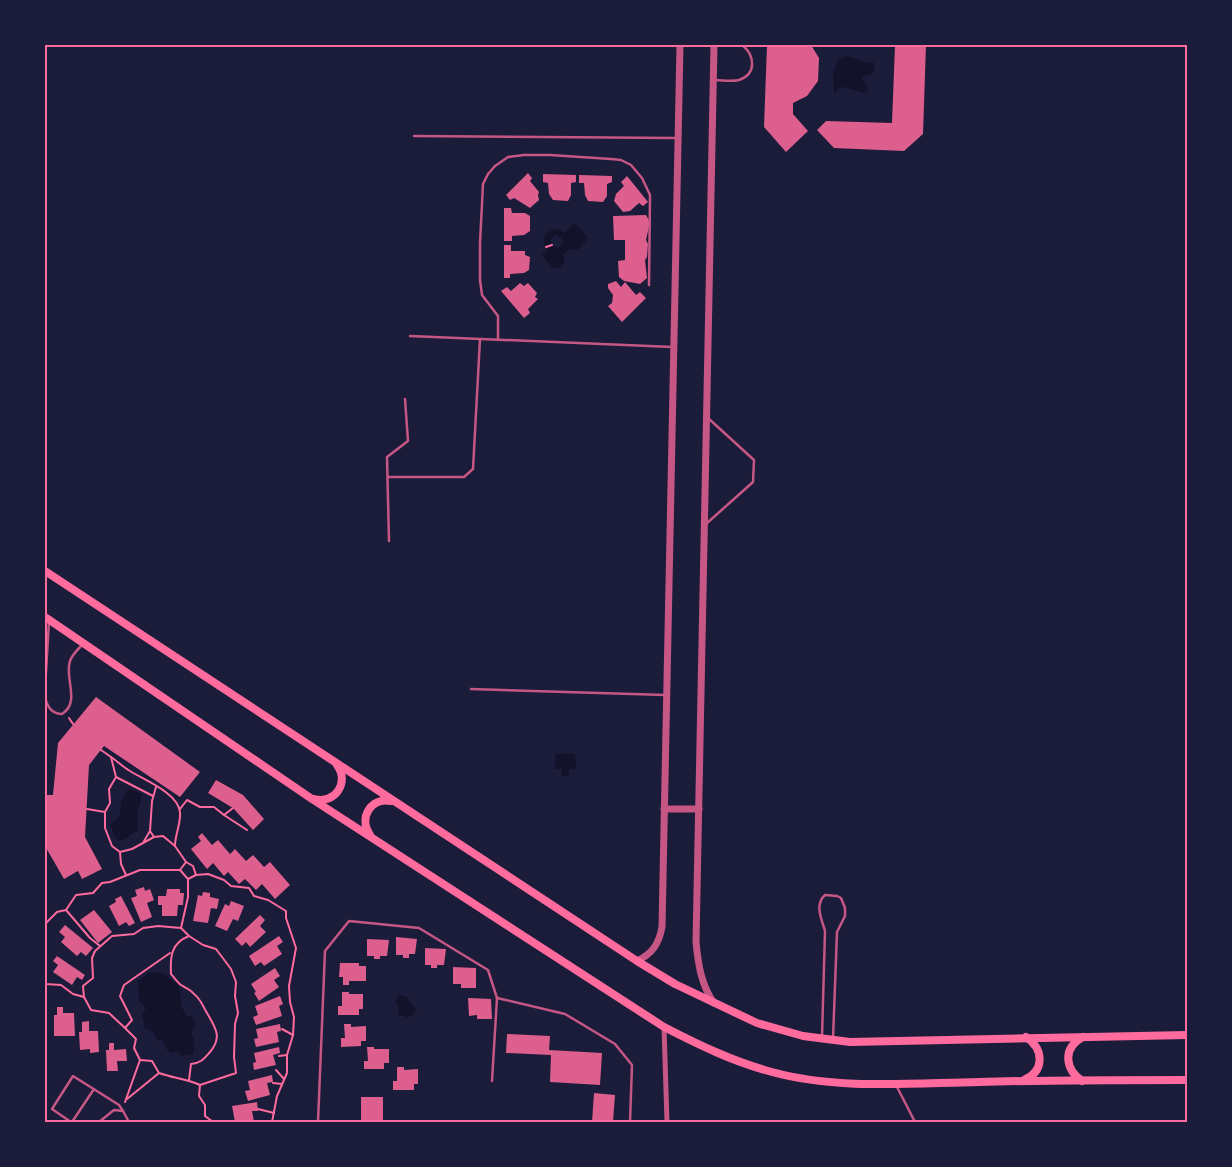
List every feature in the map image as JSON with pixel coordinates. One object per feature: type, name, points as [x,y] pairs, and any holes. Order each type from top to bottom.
[{"type":"main road","points":[[45,571],[637,961],[676,984],[757,1023],[822,1039],[850,1042],[1187,1035]]},
{"type":"main road","points":[[47,618],[312,799],[664,1027],[699,1045],[735,1060],[773,1072],[813,1080],[895,1084],[1187,1080]]},
{"type":"main road","points":[[312,799],[330,799],[339,791],[342,774],[336,764]]},
{"type":"main road","points":[[370,835],[367,831],[365,820],[368,809],[377,802],[393,801]]},
{"type":"main road","points":[[1082,1081],[1071,1070],[1068,1062],[1072,1046],[1084,1036]]},
{"type":"main road","points":[[1022,1081],[1030,1078],[1036,1072],[1040,1056],[1038,1048],[1026,1037]]},
{"type":"street","points":[[637,961],[647,956],[653,950],[658,943],[662,927],[680,45]]},
{"type":"street","points":[[714,45],[697,956],[704,984],[714,1003]]},
{"type":"street","points":[[664,809],[700,809]]},
{"type":"street","points":[[664,1027],[667,1122]]},
{"type":"lane","points":[[713,80],[738,80],[748,74],[752,69],[752,57],[749,50],[742,45]]},
{"type":"lane","points":[[414,136],[678,138]]},
{"type":"lane","points":[[498,340],[498,316],[482,295],[480,271],[481,209],[483,184],[488,174],[508,158],[550,155],[622,160],[631,165],[642,178],[650,195],[649,285]]},
{"type":"lane","points":[[410,336],[674,347]]},
{"type":"lane","points":[[388,477],[464,477],[473,469],[480,339]]},
{"type":"lane","points":[[390,541],[387,457],[408,441],[405,399]]},
{"type":"lane","points":[[705,525],[753,482],[754,460],[707,416]]},
{"type":"lane","points":[[45,690],[47,618]]},
{"type":"lane","points":[[45,697],[49,707],[55,713],[62,714],[69,708],[71,700],[70,661],[83,643]]},
{"type":"lane","points":[[471,689],[666,695]]},
{"type":"lane","points":[[822,1039],[825,931],[820,916],[820,902],[825,895],[841,898],[845,916],[837,932],[833,1040]]},
{"type":"lane","points":[[318,1122],[325,951],[349,921],[419,928],[488,970],[497,998],[492,1081]]},
{"type":"lane","points":[[497,998],[565,1014],[615,1044],[632,1065],[630,1122]]},
{"type":"lane","points":[[94,1089],[72,1122],[52,1109],[74,1076],[119,1105],[129,1122]]},
{"type":"lane","points":[[895,1084],[915,1122]]},
{"type":"lane","points":[[99,1122],[114,1110],[123,1110]]},
{"type":"path","points":[[546,247],[552,245]]},
{"type":"path","points":[[101,750],[170,796],[180,809]]},
{"type":"path","points":[[111,757],[116,777],[109,789],[110,803],[105,812],[105,828],[112,846],[120,852],[121,864],[126,875]]},
{"type":"path","points":[[116,777],[153,796]]},
{"type":"path","points":[[144,841],[150,830],[153,796],[156,786]]},
{"type":"path","points":[[175,846],[175,836],[180,822],[180,809],[186,800],[200,807],[214,807],[247,830]]},
{"type":"path","points":[[224,815],[234,808]]},
{"type":"path","points":[[86,809],[105,812]]},
{"type":"path","points":[[150,830],[154,837]]},
{"type":"path","points":[[120,852],[132,849],[154,837],[163,836],[175,846],[186,862],[193,866],[196,875]]},
{"type":"path","points":[[180,870],[186,862]]},
{"type":"path","points":[[45,924],[57,912],[66,910],[76,895],[93,893],[102,883],[110,882],[140,870],[180,870],[188,879],[188,897],[181,928]]},
{"type":"path","points":[[188,879],[196,875],[208,874],[224,880],[231,886],[249,888],[254,896],[268,900],[286,911],[286,918],[296,948],[289,986],[290,1002],[294,1017],[293,1034],[287,1055],[287,1073],[277,1096],[272,1122]]},
{"type":"path","points":[[66,910],[90,938],[100,946]]},
{"type":"path","points":[[123,1110],[140,1060],[134,1048],[136,1039],[109,1013],[91,1010],[84,998],[82,986],[93,978],[92,958],[95,951],[112,936],[134,934],[143,928],[158,926],[181,928],[203,945],[216,949],[231,969],[236,982],[237,990],[235,996],[238,1013],[235,1024],[234,1057],[236,1073],[200,1085],[159,1073],[152,1061],[140,1060]]},
{"type":"path","points":[[125,1028],[132,1020],[120,996],[124,985],[171,953],[178,944],[189,936]]},
{"type":"path","points":[[171,953],[171,974],[180,984],[197,997],[216,1025],[217,1037],[214,1047],[199,1063],[191,1064],[188,1080]]},
{"type":"path","points":[[45,974],[46,984],[61,985],[73,994],[84,998]]},
{"type":"path","points":[[282,1029],[293,1034]]},
{"type":"path","points":[[279,1056],[287,1055]]},
{"type":"path","points":[[276,1070],[284,1079]]},
{"type":"path","points":[[126,1099],[159,1073]]},
{"type":"path","points":[[273,1084],[282,1084]]},
{"type":"path","points":[[200,1085],[199,1096],[205,1105],[205,1116],[212,1122]]},
{"type":"path","points":[[258,1109],[274,1113]]},
{"type":"shaded area","points":[[846,56],[864,63],[873,62],[875,67],[872,74],[863,76],[862,80],[868,88],[867,93],[840,87],[834,94],[833,73],[838,60]]},
{"type":"shaded area","points":[[573,224],[577,225],[587,236],[586,241],[577,250],[569,249],[563,255],[565,262],[559,268],[553,268],[542,255],[548,250],[544,242],[545,235],[559,229],[565,233]],"holes":[[[556,235],[562,238],[563,243],[558,248],[551,244],[551,239]]]},
{"type":"shaded area","points":[[555,754],[575,754],[576,768],[569,769],[569,776],[562,776],[562,769],[555,769]]},
{"type":"shaded area","points":[[129,789],[142,794],[137,814],[138,830],[122,841],[115,838],[110,824],[120,816],[121,802]]},
{"type":"shaded area","points":[[150,972],[164,974],[179,986],[182,1008],[187,1016],[191,1016],[196,1024],[192,1029],[192,1036],[195,1041],[193,1044],[193,1054],[182,1056],[177,1051],[172,1053],[168,1051],[162,1040],[158,1041],[153,1032],[145,1028],[142,1015],[146,1008],[139,1001],[138,981]]},
{"type":"shaded area","points":[[400,995],[408,997],[411,1004],[417,1009],[407,1018],[398,1014],[399,1007],[395,1001]]},
{"type":"building","points":[[767,45],[811,45],[819,58],[818,81],[807,96],[793,103],[793,114],[808,131],[786,152],[764,127]]},
{"type":"building","points":[[895,45],[926,45],[923,134],[904,151],[834,148],[817,130],[826,121],[892,123]]},
{"type":"building","points":[[528,173],[532,178],[530,181],[539,192],[539,200],[530,208],[514,198],[510,200],[506,195]]},
{"type":"building","points":[[543,174],[576,175],[576,182],[571,183],[571,195],[568,201],[553,200],[549,194],[548,183],[543,182]]},
{"type":"building","points":[[579,175],[612,176],[612,182],[607,184],[607,196],[603,202],[588,201],[585,195],[584,183],[579,183]]},
{"type":"building","points":[[627,176],[648,202],[643,206],[639,203],[630,211],[623,212],[614,201],[616,194],[624,186],[621,182]]},
{"type":"building","points":[[504,208],[511,208],[512,213],[525,213],[530,216],[530,231],[524,235],[512,236],[512,241],[504,241]]},
{"type":"building","points":[[646,215],[650,222],[646,240],[648,244],[645,260],[647,278],[640,284],[624,281],[619,277],[618,261],[625,260],[625,240],[614,240],[613,216]]},
{"type":"building","points":[[504,245],[511,245],[511,251],[525,251],[525,255],[530,257],[529,270],[524,273],[510,274],[510,278],[504,278]]},
{"type":"building","points":[[616,281],[621,287],[625,282],[636,295],[640,292],[646,298],[622,322],[608,306],[612,303],[613,295],[608,288],[608,284]]},
{"type":"building","points":[[520,283],[524,286],[528,283],[537,293],[535,297],[538,299],[528,309],[530,313],[524,318],[501,291],[507,287],[511,291]]},
{"type":"building","points":[[96,697],[200,772],[180,797],[104,746],[89,765],[85,837],[102,869],[82,879],[78,871],[64,879],[45,846],[45,795],[53,795],[58,743]]},
{"type":"building","points":[[216,780],[243,795],[264,819],[253,830],[233,808],[208,793]]},
{"type":"building","points":[[202,833],[212,845],[218,840],[230,854],[235,849],[246,861],[253,855],[264,867],[270,862],[290,885],[275,899],[262,884],[256,890],[245,879],[239,884],[228,872],[224,876],[213,863],[207,869],[191,849],[201,841],[198,837]]},
{"type":"building","points":[[144,887],[145,891],[150,889],[154,900],[147,903],[152,917],[141,922],[131,898],[137,896],[135,890]]},
{"type":"building","points":[[167,889],[180,889],[180,893],[184,893],[183,905],[178,905],[177,916],[162,916],[162,905],[158,905],[158,896],[166,896]]},
{"type":"building","points":[[203,892],[210,893],[210,897],[219,899],[217,909],[211,908],[208,923],[193,921],[198,895],[202,896]]},
{"type":"building","points":[[121,896],[135,923],[129,926],[126,922],[119,926],[109,906],[116,902],[115,899]]},
{"type":"building","points":[[231,901],[244,906],[238,921],[233,919],[227,931],[215,926],[225,904],[229,906]]},
{"type":"building","points":[[94,910],[112,932],[98,943],[80,920]]},
{"type":"building","points":[[260,915],[265,920],[260,926],[266,932],[250,947],[246,942],[242,946],[235,939]]},
{"type":"building","points":[[65,925],[93,948],[86,956],[81,952],[77,956],[61,942],[65,937],[59,932]]},
{"type":"building","points":[[279,936],[283,942],[277,946],[282,954],[264,966],[261,962],[255,966],[249,956]]},
{"type":"building","points":[[396,937],[417,939],[415,954],[409,954],[409,958],[403,958],[403,955],[396,955]]},
{"type":"building","points":[[367,939],[389,940],[387,956],[380,956],[380,959],[374,959],[374,956],[367,956]]},
{"type":"building","points":[[425,948],[446,949],[444,965],[437,965],[437,968],[431,968],[431,965],[425,965]]},
{"type":"building","points":[[57,956],[85,975],[82,980],[77,977],[72,985],[53,972],[58,965],[53,961]]},
{"type":"building","points":[[340,963],[359,963],[359,966],[366,966],[366,981],[349,981],[349,985],[343,985],[343,977],[339,977]]},
{"type":"building","points":[[453,967],[476,968],[476,988],[461,988],[461,984],[453,984]]},
{"type":"building","points":[[275,968],[280,976],[274,980],[279,987],[259,1001],[251,984]]},
{"type":"building","points":[[342,992],[363,994],[363,1009],[359,1009],[359,1015],[338,1015],[338,1006],[342,1006]]},
{"type":"building","points":[[280,996],[283,1004],[279,1006],[282,1016],[256,1025],[253,1017],[258,1015],[255,1006]]},
{"type":"building","points":[[468,998],[491,999],[492,1019],[477,1019],[477,1015],[469,1016]]},
{"type":"building","points":[[57,1007],[63,1007],[63,1013],[74,1013],[75,1036],[54,1036],[54,1015],[57,1015]]},
{"type":"building","points":[[89,1021],[89,1031],[98,1031],[99,1052],[90,1053],[90,1049],[80,1050],[79,1032],[82,1032],[82,1022]]},
{"type":"building","points":[[280,1024],[281,1031],[277,1032],[279,1042],[256,1047],[254,1039],[258,1038],[256,1029]]},
{"type":"building","points":[[344,1024],[351,1024],[351,1027],[366,1026],[366,1041],[361,1041],[361,1046],[341,1047],[341,1038],[345,1038]]},
{"type":"building","points":[[507,1034],[550,1036],[549,1050],[602,1053],[600,1085],[550,1082],[551,1055],[506,1053]]},
{"type":"building","points":[[109,1043],[114,1043],[114,1050],[126,1049],[127,1061],[117,1061],[118,1071],[107,1071],[106,1050],[109,1050]]},
{"type":"building","points":[[279,1047],[280,1053],[273,1055],[276,1065],[254,1070],[253,1063],[256,1062],[254,1053]]},
{"type":"building","points":[[367,1047],[389,1049],[389,1063],[384,1063],[384,1069],[364,1069],[364,1061],[368,1061]]},
{"type":"building","points":[[397,1067],[404,1067],[404,1070],[418,1069],[418,1084],[414,1084],[414,1090],[393,1090],[393,1081],[397,1081]]},
{"type":"building","points":[[272,1075],[273,1082],[267,1083],[270,1095],[248,1101],[245,1091],[250,1090],[248,1081]]},
{"type":"building","points":[[594,1093],[615,1095],[613,1122],[592,1122]]},
{"type":"building","points":[[361,1097],[383,1097],[383,1122],[361,1122]]},
{"type":"building","points":[[257,1102],[258,1111],[252,1111],[254,1122],[235,1122],[232,1106]]}]
